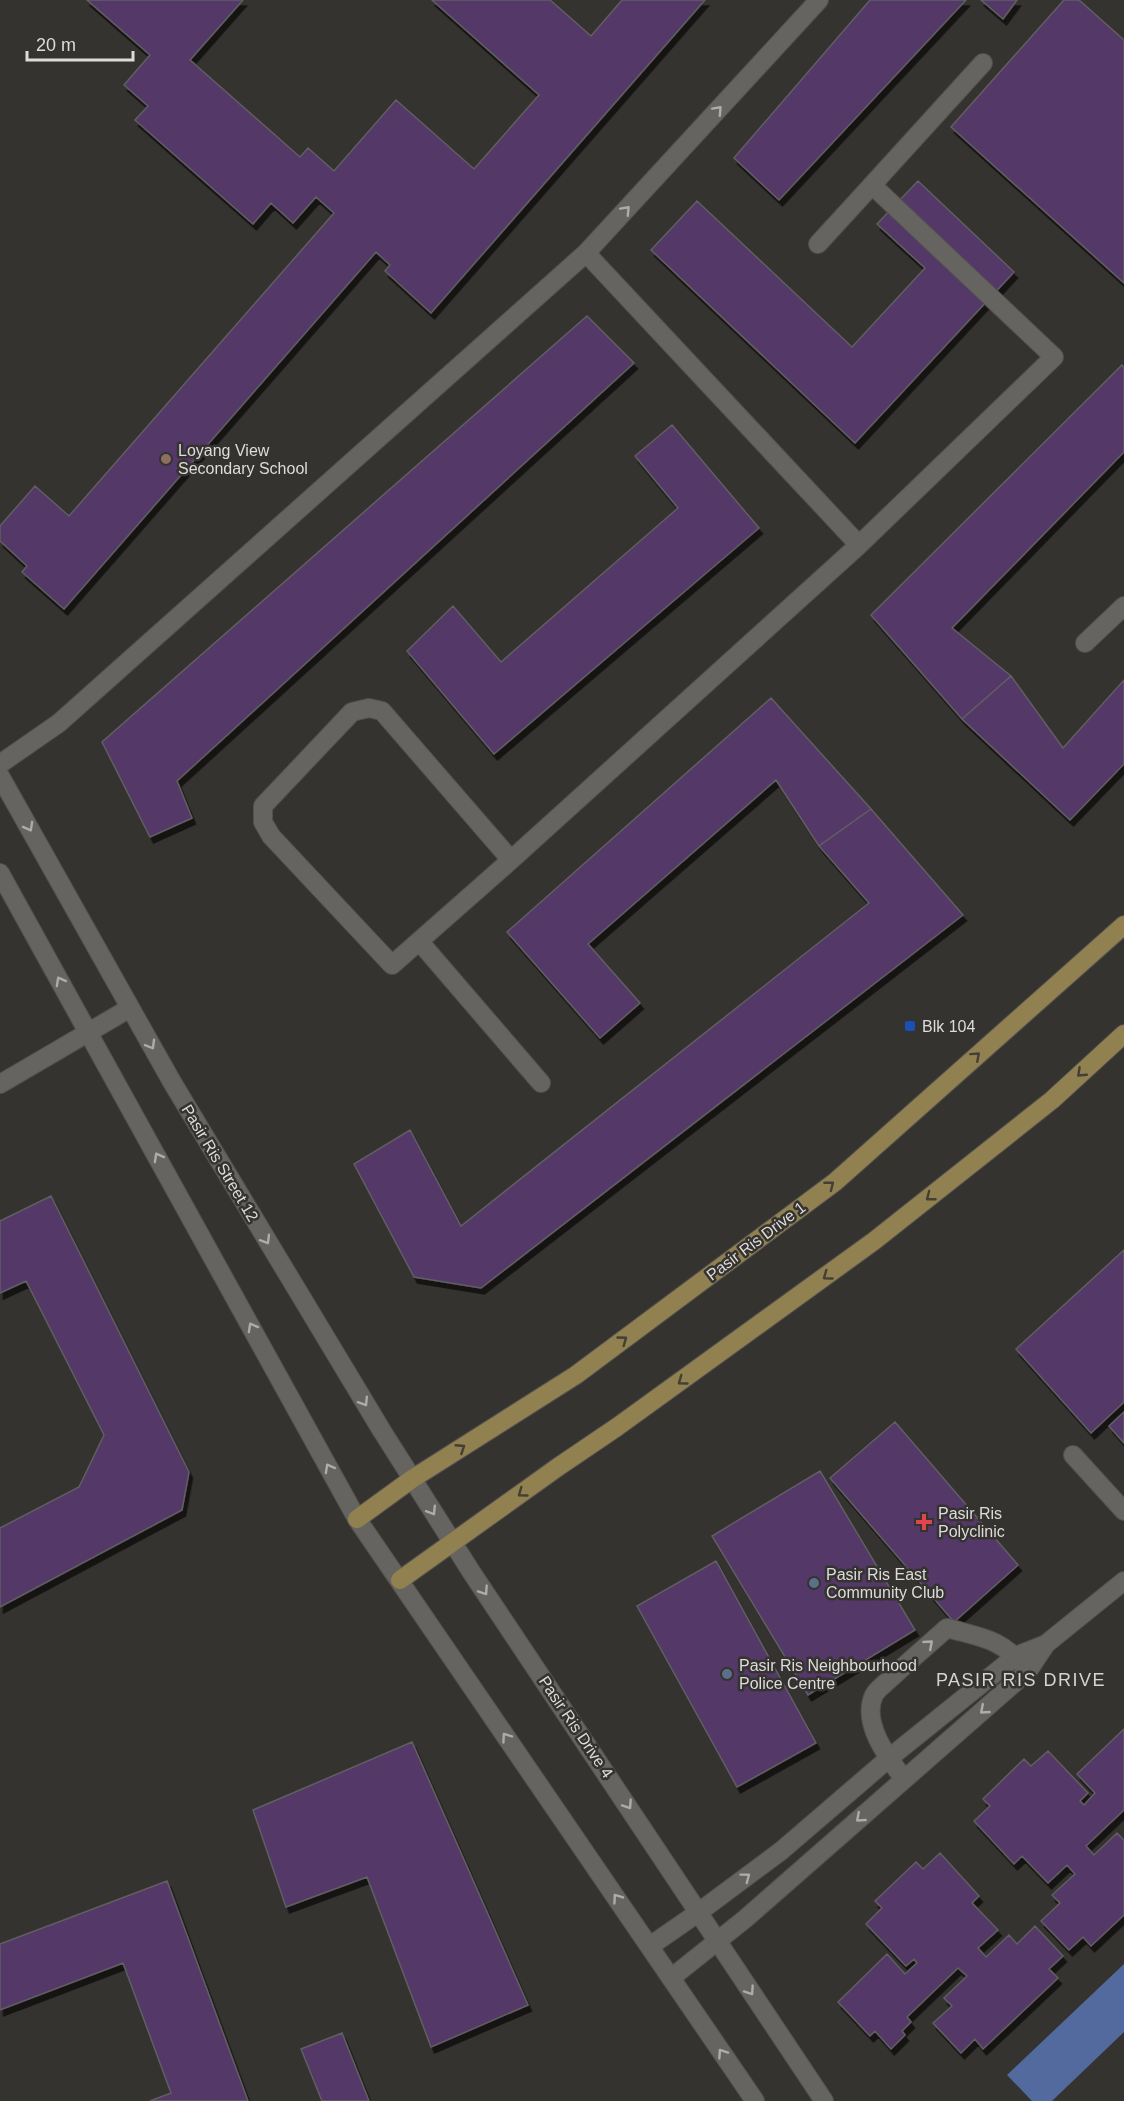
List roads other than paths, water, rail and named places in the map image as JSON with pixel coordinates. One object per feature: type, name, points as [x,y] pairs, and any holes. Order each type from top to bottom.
[{"type":"main road","name":"Pasir Ris Drive 1","points":[[357,1519],[412,1479],[576,1375],[835,1182],[1124,925]]},
{"type":"main road","points":[[400,1580],[617,1428],[874,1241],[1052,1100],[1124,1034]]},
{"type":"street","points":[[0,764],[59,723],[586,253],[819,0]]},
{"type":"street","points":[[818,244],[983,63]]},
{"type":"street","points":[[511,860],[382,711],[369,708],[352,712],[263,806],[263,822],[271,836],[392,965],[511,860],[859,545],[1054,357],[872,185]]},
{"type":"street","points":[[586,253],[859,545]]},
{"type":"street","points":[[1085,643],[1124,606]]},
{"type":"street","name":"Pasir Ris Street 12","points":[[0,776],[130,1008],[333,1352],[452,1542]]},
{"type":"street","points":[[0,873],[357,1519],[755,2101]]},
{"type":"street","points":[[419,941],[541,1083]]},
{"type":"street","points":[[0,1084],[130,1008]]},
{"type":"street","points":[[1073,1455],[1124,1511]]},
{"type":"street","name":"Pasir Ris Drive 4","points":[[452,1542],[824,2101]]},
{"type":"street","points":[[650,1946],[786,1846],[888,1759],[1016,1656],[1046,1644],[1124,1581]]},
{"type":"street","points":[[904,1779],[888,1759],[874,1729],[871,1711],[874,1694],[947,1628],[997,1642],[1016,1656],[1028,1671]]},
{"type":"street","points":[[671,1978],[718,1942],[1028,1671],[1046,1644]]},
{"type":"water","points":[[1124,1964],[1124,2032],[1052,2101],[1032,2101],[1007,2075]]},
{"type":"place","name":"Loyang View Secondary School","points":[[166,459]]},
{"type":"place","name":"Blk 104","points":[[910,1026]]},
{"type":"place","name":"Pasir Ris Polyclinic","points":[[924,1522]]},
{"type":"place","name":"Pasir Ris East Community Club","points":[[814,1583]]},
{"type":"place","name":"Pasir Ris Neighbourhood Police Centre","points":[[727,1674]]},
{"type":"district","name":"PASIR RIS DRIVE","points":[[1021,1680]]}]
